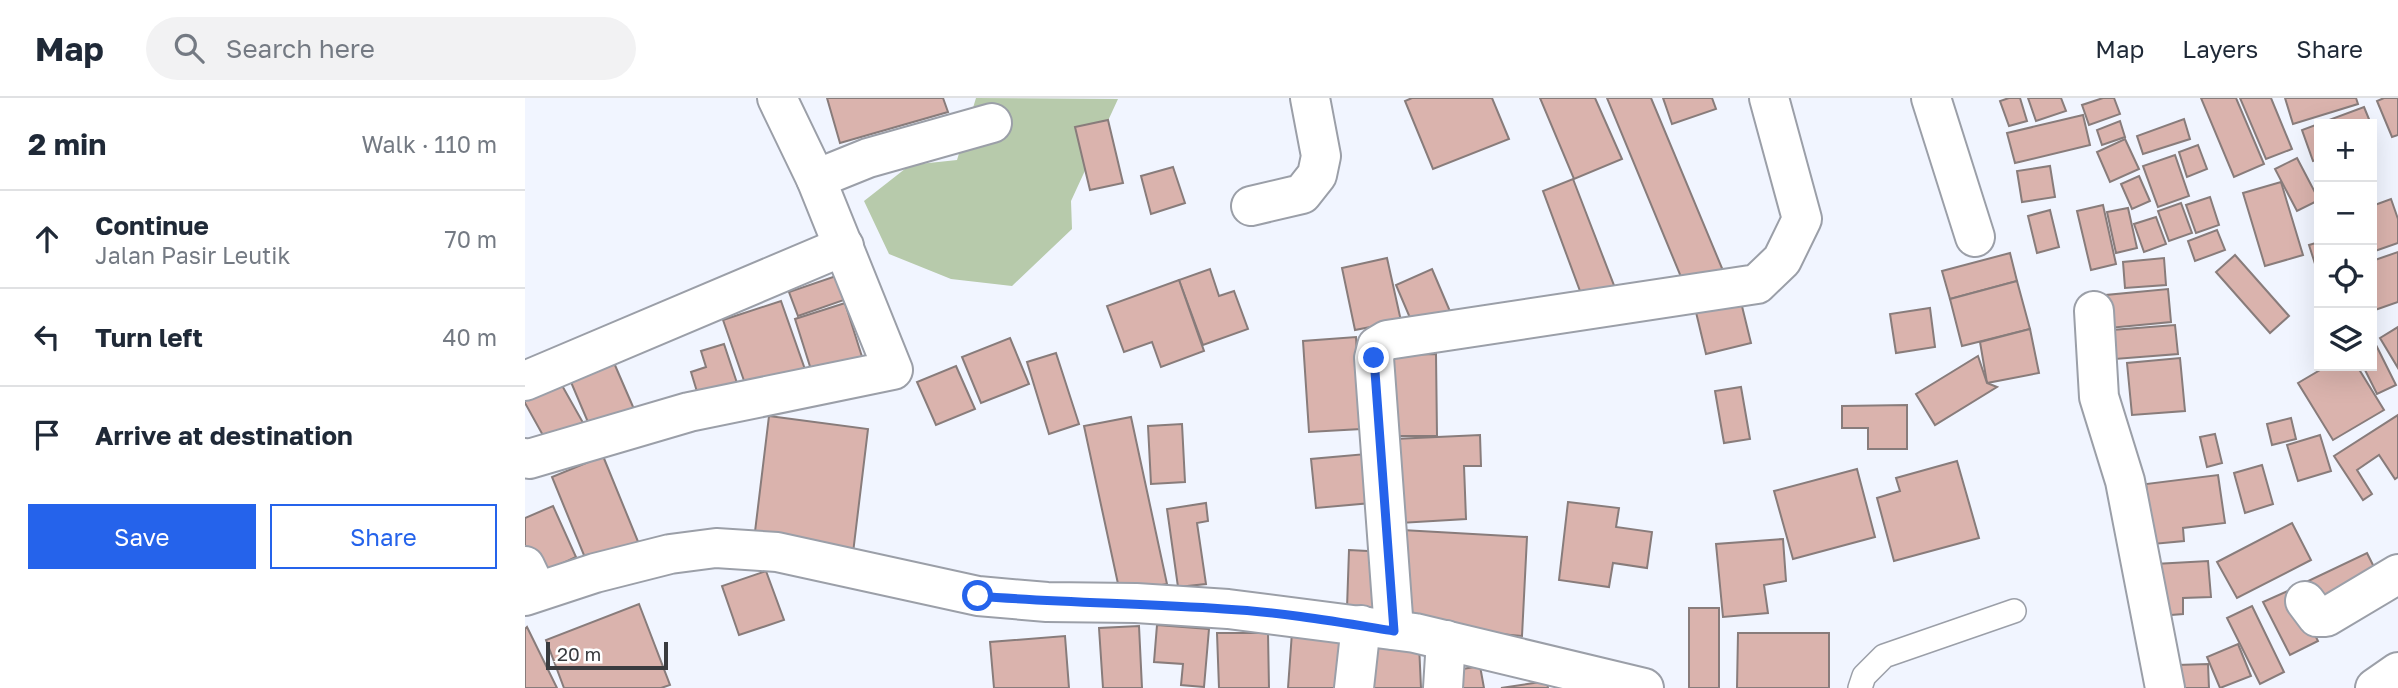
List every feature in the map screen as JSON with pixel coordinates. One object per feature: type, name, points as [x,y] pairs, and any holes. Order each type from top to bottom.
[{"type":"street","points":[[525,458],[689,412],[893,370],[816,178],[777,98]]},
{"type":"street","points":[[1251,206],[1302,194],[1317,175],[1321,156],[1310,98]]},
{"type":"street","points":[[1354,688],[1378,628],[1374,358],[1377,346],[1387,340],[1757,284],[1782,260],[1802,219],[1769,98]]},
{"type":"street","points":[[1931,98],[1975,237]]},
{"type":"street","points":[[816,178],[868,158],[992,123]]},
{"type":"street","points":[[525,381],[844,247]]},
{"type":"street","points":[[2094,311],[2099,397],[2125,481],[2165,688]]},
{"type":"street","points":[[529,584],[670,554],[716,548],[747,549],[776,552],[978,596],[1047,602],[1136,603],[1228,609],[1378,628],[1446,640],[1644,688]]},
{"type":"street","points":[[2305,601],[2317,617],[2326,617],[2398,574]]},
{"type":"street","points":[[1443,688],[1446,640]]},
{"type":"street","points":[[2375,688],[2398,672]]},
{"type":"lane","points":[[1860,688],[1864,676],[1884,656],[2014,611]]},
{"type":"green space","points":[[976,98],[1118,99],[1071,201],[1072,229],[1012,286],[951,279],[889,254],[864,201],[910,165],[957,160]]},
{"type":"building","points":[[827,98],[943,98],[948,112],[840,143]]},
{"type":"building","points":[[1412,98],[1492,98],[1509,139],[1433,169],[1405,101]]},
{"type":"building","points":[[1540,98],[1595,98],[1622,159],[1574,179]]},
{"type":"building","points":[[1607,98],[1651,98],[1724,273],[1686,289]]},
{"type":"building","points":[[1663,98],[1712,98],[1716,109],[1672,124]]},
{"type":"building","points":[[2020,98],[2027,121],[2009,126],[2000,101]]},
{"type":"building","points":[[2028,98],[2061,98],[2066,111],[2036,121]]},
{"type":"building","points":[[2103,98],[2114,98],[2120,114],[2089,125],[2082,105]]},
{"type":"building","points":[[2201,98],[2236,98],[2264,164],[2234,177]]},
{"type":"building","points":[[2240,98],[2271,98],[2292,149],[2266,159]]},
{"type":"building","points":[[2285,98],[2356,98],[2358,104],[2293,124]]},
{"type":"building","points":[[2398,98],[2398,135],[2392,137],[2377,101]]},
{"type":"building","points":[[2364,107],[2369,119],[2332,119]]},
{"type":"building","points":[[2083,115],[2090,145],[2015,163],[2007,133]]},
{"type":"building","points":[[2184,119],[2190,139],[2143,154],[2137,136]]},
{"type":"building","points":[[1108,120],[1123,183],[1090,190],[1075,127]]},
{"type":"building","points":[[2120,121],[2125,137],[2102,145],[2097,130]]},
{"type":"building","points":[[2314,126],[2314,161],[2313,161],[2302,130]]},
{"type":"building","points":[[2125,139],[2139,169],[2110,182],[2097,152]]},
{"type":"building","points":[[2198,145],[2207,169],[2187,177],[2179,152]]},
{"type":"building","points":[[2175,155],[2189,196],[2158,207],[2143,166]]},
{"type":"building","points":[[2297,158],[2314,190],[2314,202],[2297,211],[2275,169]]},
{"type":"building","points":[[2050,166],[2055,197],[2022,202],[2017,171]]},
{"type":"building","points":[[1173,167],[1185,203],[1151,214],[1141,176]]},
{"type":"building","points":[[2139,176],[2150,201],[2132,209],[2121,184]]},
{"type":"building","points":[[1573,179],[1615,288],[1583,299],[1543,191]]},
{"type":"building","points":[[2281,182],[2303,255],[2265,266],[2243,193]]},
{"type":"building","points":[[2210,197],[2219,225],[2196,233],[2186,205]]},
{"type":"building","points":[[2391,199],[2398,219],[2398,243],[2377,250],[2377,245],[2377,204]]},
{"type":"building","points":[[2181,203],[2192,233],[2169,241],[2158,211]]},
{"type":"building","points":[[2103,205],[2116,264],[2091,270],[2077,211]]},
{"type":"building","points":[[2128,208],[2137,248],[2116,253],[2107,212]]},
{"type":"building","points":[[2050,210],[2059,247],[2037,253],[2028,216]]},
{"type":"building","points":[[2156,217],[2166,244],[2144,252],[2134,224]]},
{"type":"building","points":[[2217,230],[2225,250],[2195,261],[2188,241]]},
{"type":"building","points":[[2314,244],[2314,261],[2309,245]]},
{"type":"building","points":[[2398,252],[2398,302],[2377,309],[2377,308],[2377,259]]},
{"type":"building","points":[[2010,253],[2017,281],[1950,299],[1942,271]]},
{"type":"building","points":[[2235,255],[2289,316],[2270,333],[2216,272]]},
{"type":"building","points":[[1387,258],[1401,321],[1355,330],[1342,268]]},
{"type":"building","points":[[2164,258],[2166,285],[2125,288],[2123,262]]},
{"type":"building","points":[[1210,269],[1219,296],[1234,291],[1248,329],[1203,345],[1179,280]]},
{"type":"building","points":[[1432,269],[1452,316],[1416,332],[1396,285]]},
{"type":"building","points":[[836,276],[844,300],[798,316],[789,292]]},
{"type":"building","points":[[1179,280],[1204,351],[1161,367],[1152,342],[1124,352],[1107,306]]},
{"type":"building","points":[[2017,281],[2030,329],[1962,346],[1950,299]]},
{"type":"building","points":[[2168,289],[2171,322],[2109,328],[2106,295]]},
{"type":"building","points":[[1740,298],[1751,343],[1706,354],[1695,308]]},
{"type":"building","points":[[781,301],[808,378],[750,398],[723,320]]},
{"type":"building","points":[[845,303],[864,363],[814,379],[795,319]]},
{"type":"building","points":[[1930,308],[1935,347],[1896,353],[1890,314]]},
{"type":"building","points":[[2175,325],[2178,354],[2115,359],[2112,330]]},
{"type":"building","points":[[2398,327],[2398,368],[2380,338]]},
{"type":"building","points":[[2030,329],[2039,373],[1987,383],[1980,342]]},
{"type":"building","points":[[1356,337],[1361,429],[1309,432],[1303,341]]},
{"type":"building","points":[[1010,338],[1029,384],[981,403],[962,357]]},
{"type":"building","points":[[724,344],[740,392],[698,395],[691,372],[706,367],[701,351]]},
{"type":"building","points":[[2377,347],[2396,385],[2377,394],[2366,371],[2377,371]]},
{"type":"building","points":[[608,349],[637,416],[593,434],[565,368]]},
{"type":"building","points":[[1056,353],[1079,424],[1049,434],[1027,362]]},
{"type":"building","points":[[1436,354],[1437,436],[1392,436],[1390,355]]},
{"type":"building","points":[[1978,356],[1987,383],[1997,387],[1935,425],[1916,394]]},
{"type":"building","points":[[2180,358],[2185,411],[2132,415],[2127,363]]},
{"type":"building","points":[[956,366],[975,409],[936,425],[917,382]]},
{"type":"building","points":[[2318,371],[2360,371],[2384,410],[2333,440],[2298,383]]},
{"type":"building","points":[[555,373],[586,428],[550,448],[525,403],[525,389]]},
{"type":"building","points":[[1741,387],[1750,439],[1724,443],[1715,391]]},
{"type":"building","points":[[1907,405],[1907,449],[1868,449],[1868,428],[1842,428],[1842,406]]},
{"type":"building","points":[[2398,415],[2398,477],[2395,479],[2379,455],[2357,470],[2372,494],[2363,500],[2334,456]]},
{"type":"building","points":[[769,416],[868,429],[853,553],[754,540]]},
{"type":"building","points":[[1131,417],[1167,584],[1120,593],[1084,426]]},
{"type":"building","points":[[2291,418],[2296,439],[2272,445],[2267,424]]},
{"type":"building","points":[[1182,424],[1185,482],[1151,484],[1148,426]]},
{"type":"building","points":[[2215,434],[2222,463],[2207,467],[2200,437]]},
{"type":"building","points":[[1480,435],[1481,466],[1464,466],[1466,519],[1400,523],[1394,439]]},
{"type":"building","points":[[2320,435],[2331,471],[2298,481],[2287,445]]},
{"type":"building","points":[[1366,454],[1371,503],[1316,508],[1311,459]]},
{"type":"building","points":[[603,456],[639,544],[588,565],[552,477]]},
{"type":"building","points":[[1957,461],[1979,538],[1894,561],[1877,498],[1900,491],[1896,478]]},
{"type":"building","points":[[2262,465],[2273,504],[2245,513],[2234,473]]},
{"type":"building","points":[[1857,469],[1875,537],[1793,559],[1774,491]]},
{"type":"building","points":[[2218,475],[2225,523],[2183,528],[2184,541],[2153,544],[2146,484]]},
{"type":"building","points":[[1568,502],[1619,508],[1616,527],[1652,532],[1647,568],[1613,563],[1609,587],[1559,580]]},
{"type":"building","points":[[1206,503],[1208,521],[1197,523],[1206,584],[1178,587],[1167,509]]},
{"type":"building","points":[[553,506],[576,557],[538,575],[525,547],[525,518]]},
{"type":"building","points":[[2292,523],[2311,560],[2237,598],[2217,562]]},
{"type":"building","points":[[1402,530],[1527,537],[1522,636],[1400,625]]},
{"type":"building","points":[[1783,539],[1786,581],[1764,585],[1768,613],[1723,617],[1716,544]]},
{"type":"building","points":[[1349,550],[1386,552],[1384,610],[1347,608]]},
{"type":"building","points":[[2367,553],[2378,575],[2315,606],[2304,583]]},
{"type":"building","points":[[2208,561],[2211,597],[2183,598],[2183,614],[2159,616],[2155,564]]},
{"type":"building","points":[[766,571],[784,620],[739,635],[722,586]]},
{"type":"building","points":[[2292,589],[2318,641],[2290,655],[2263,602]]},
{"type":"building","points":[[639,604],[670,685],[661,688],[564,688],[546,640]]},
{"type":"building","points":[[2252,606],[2284,672],[2260,684],[2227,618]]},
{"type":"building","points":[[1689,608],[1719,608],[1719,688],[1689,688]]},
{"type":"building","points":[[1157,625],[1209,629],[1204,687],[1181,685],[1183,664],[1154,662]]},
{"type":"building","points":[[1139,626],[1142,688],[1103,688],[1099,628]]},
{"type":"building","points":[[527,627],[557,688],[525,688]]},
{"type":"building","points":[[1292,632],[1349,637],[1340,688],[1288,688]]},
{"type":"building","points":[[1217,633],[1268,633],[1269,688],[1219,688]]},
{"type":"building","points":[[1738,633],[1829,633],[1829,688],[1737,688]]},
{"type":"building","points":[[1065,636],[1069,688],[994,688],[990,642]]},
{"type":"building","points":[[1419,644],[1421,688],[1374,688],[1371,646]]},
{"type":"building","points":[[2238,644],[2251,676],[2220,688],[2207,657]]},
{"type":"building","points":[[2208,664],[2209,688],[2178,688],[2177,665]]},
{"type":"building","points":[[1480,666],[1484,688],[1453,688],[1451,671]]},
{"type":"building","points":[[1547,681],[1548,688],[1501,688]]},
{"type":"route","points":[[978,596],[1047,602],[1136,603],[1228,609],[1394,631],[1374,358]]}]
